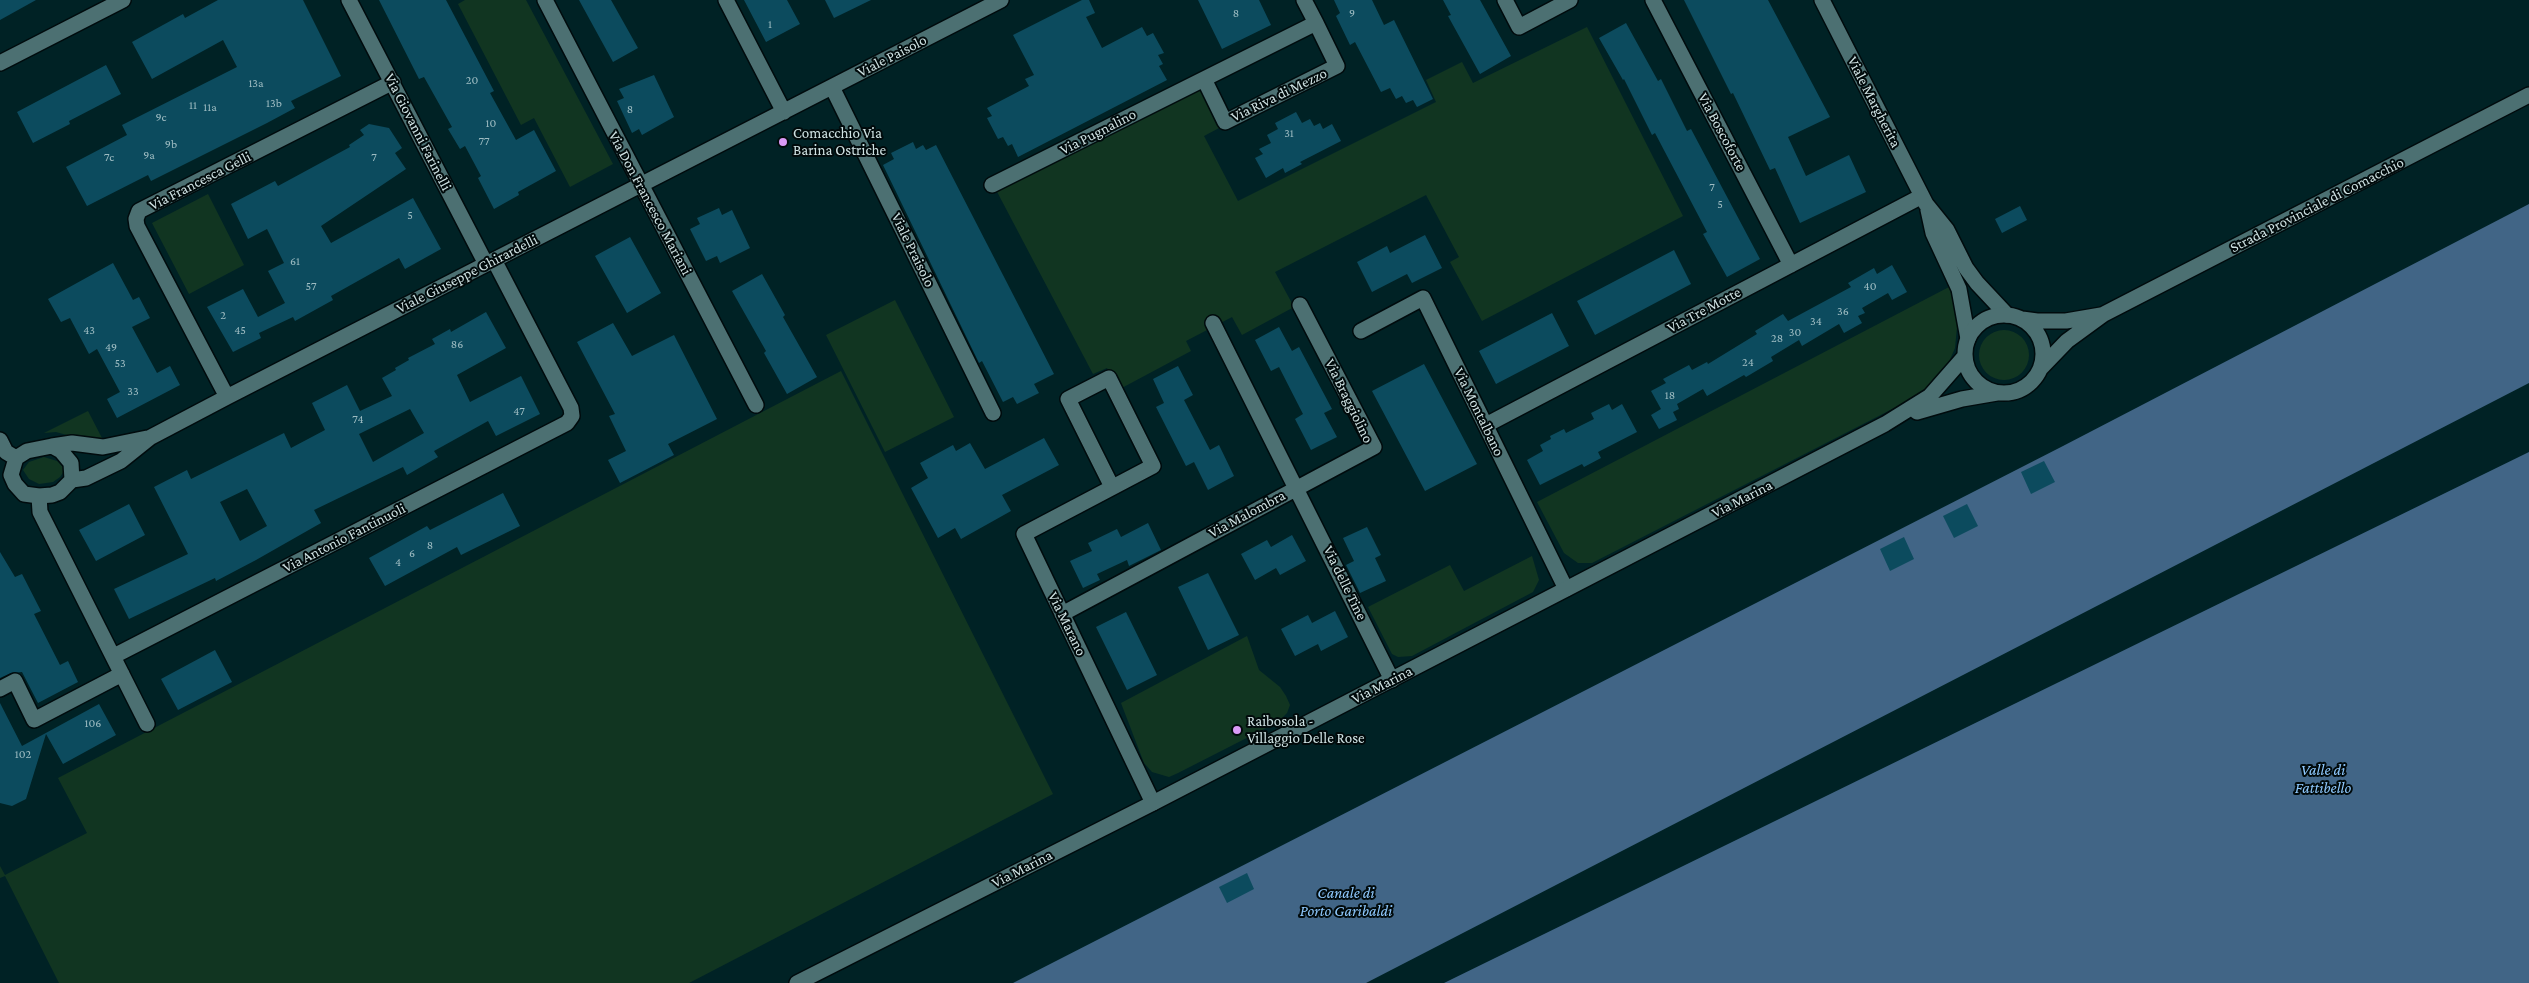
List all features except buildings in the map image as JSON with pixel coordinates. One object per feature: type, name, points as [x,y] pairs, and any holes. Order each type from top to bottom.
[{"type":"street","points":[[0,63],[123,0]]},
{"type":"street","name":"Via Giovanni Farinelli","points":[[349,0],[571,408],[572,416]]},
{"type":"street","name":"Via Don Francesco Mariani","points":[[545,0],[756,406]]},
{"type":"street","points":[[726,0],[784,112]]},
{"type":"street","name":"Viale Paisolo","points":[[784,112],[1001,0]]},
{"type":"street","name":"Via Riva di Mezzo","points":[[1204,79],[1225,122],[1337,66],[1304,0]]},
{"type":"street","points":[[1505,0],[1518,26],[1570,0]]},
{"type":"street","name":"Via Boscoforte","points":[[1653,0],[1791,264]]},
{"type":"street","name":"Viale Margherita","points":[[1822,0],[1924,200],[1947,230],[1966,268],[1977,283],[2013,316]]},
{"type":"street","points":[[1204,79],[1316,23]]},
{"type":"street","name":"Via Pugnalino","points":[[992,185],[1204,79]]},
{"type":"street","name":"Via Francesca Gelli","points":[[227,397],[137,226],[136,220],[139,211],[393,82]]},
{"type":"street","name":"Viale Praisolo","points":[[832,87],[993,413]]},
{"type":"street","name":"Strada Provinciale di Comacchio","points":[[2040,369],[2068,341],[2104,314],[2529,96]]},
{"type":"street","name":"Viale Giuseppe Ghirardelli","points":[[72,480],[86,478],[121,461],[151,437],[784,112]]},
{"type":"street","name":"Via Tre Motte","points":[[1486,425],[1791,264],[1924,200]]},
{"type":"street","name":"Viale Margherita","points":[[1924,200],[1933,233],[1959,289],[1968,339]]},
{"type":"street","name":"Via Montalbano","points":[[1361,330],[1423,298],[1566,589]]},
{"type":"street","name":"Via Braggiolino","points":[[1297,487],[1374,447],[1300,305]]},
{"type":"street","name":"Strada Provinciale di Comacchio","points":[[2013,316],[2037,322],[2066,321],[2104,314]]},
{"type":"street","points":[[2013,316],[2030,325],[2039,338],[2043,353],[2040,369],[2036,377],[2023,389],[1997,393],[1981,386],[1974,380],[1966,364],[1965,356],[1968,339],[1972,331],[1984,320],[2013,316]]},
{"type":"street","name":"Via Malombra","points":[[1062,614],[1297,487],[1213,324]]},
{"type":"street","name":"Via Marina","points":[[797,983],[1153,803],[1885,424],[1930,396],[1965,356]]},
{"type":"street","points":[[1109,378],[1153,466],[1112,487],[1068,398],[1109,378]]},
{"type":"street","name":"Via Marina","points":[[1885,424],[1935,406],[1997,393]]},
{"type":"street","name":"Via Antonio Fantinuoli","points":[[114,656],[567,423],[572,416]]},
{"type":"street","name":"Viale Giuseppe Ghirardelli","points":[[52,446],[72,443],[103,447],[151,437]]},
{"type":"street","points":[[0,440],[6,452],[16,458]]},
{"type":"street","points":[[52,446],[61,451],[71,463],[72,480],[60,492],[38,496],[24,494],[6,476],[16,458],[27,451],[52,446]]},
{"type":"street","name":"Via Marano","points":[[1112,487],[1024,534],[1153,803]]},
{"type":"street","name":"Via delle Tine","points":[[1297,487],[1392,680]]},
{"type":"street","points":[[38,496],[40,512],[147,724]]},
{"type":"street","points":[[0,689],[15,681],[34,720],[122,674]]},
{"type":"green space","points":[[465,0],[526,0],[613,164],[570,187],[534,118],[521,125],[458,4]]},
{"type":"green space","points":[[1587,27],[1683,216],[1482,321],[1450,262],[1459,257],[1426,195],[1275,272],[1294,307],[1242,335],[1232,317],[1186,341],[1191,351],[1118,390],[1107,368],[1093,374],[994,186],[1200,83],[1221,127],[1204,136],[1238,201],[1436,102],[1426,80],[1462,62],[1473,83]]},
{"type":"green space","points":[[208,194],[244,265],[189,294],[152,223]]},
{"type":"green space","points":[[1949,287],[1958,316],[1955,348],[1948,364],[1938,378],[1924,390],[1906,402],[1592,563],[1578,563],[1564,553],[1537,502]]},
{"type":"green space","points":[[895,300],[954,417],[885,452],[826,335]]},
{"type":"green space","points":[[1999,330],[2009,330],[2022,337],[2029,350],[2029,360],[2022,373],[2009,380],[1999,380],[1990,376],[1983,369],[1979,360],[1979,350],[1983,341],[1990,334]]},
{"type":"green space","points":[[841,371],[1053,794],[689,983],[59,983],[5,876],[0,878],[0,866],[5,875],[87,833],[58,778]]},
{"type":"green space","points":[[88,411],[103,440],[81,439],[56,432],[44,433]]},
{"type":"green space","points":[[44,457],[57,461],[64,471],[53,482],[39,484],[29,479],[23,470],[29,462]]},
{"type":"green space","points":[[1532,556],[1539,580],[1533,592],[1412,656],[1398,657],[1392,654],[1368,607],[1450,565],[1464,591]]},
{"type":"green space","points":[[1247,636],[1259,670],[1280,687],[1286,696],[1290,705],[1287,713],[1278,722],[1169,777],[1152,772],[1144,763],[1121,703]]},
{"type":"water","name":"Canale di Porto Garibaldi","points":[[2529,204],[2529,383],[1366,983],[1013,983],[2063,446]]},
{"type":"water","name":"Valle di Fattibello","points":[[2529,452],[2529,983],[1444,983]]},
{"type":"place","name":"Comacchio Via Barina Ostriche","points":[[783,142]]},
{"type":"place","name":"Raibosola - Villaggio Delle Rose","points":[[1237,730]]}]
